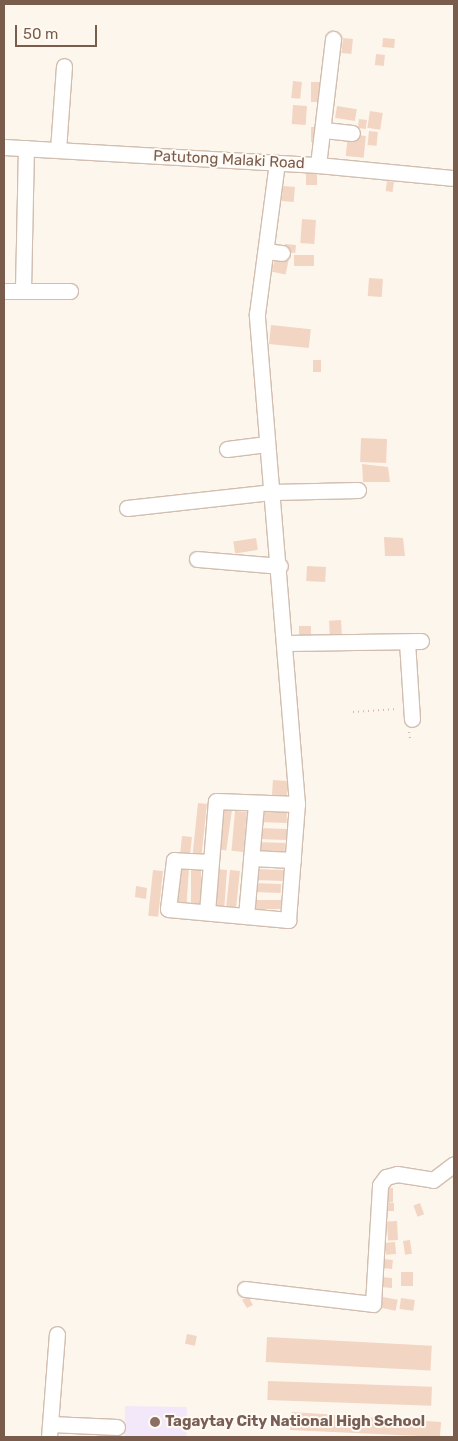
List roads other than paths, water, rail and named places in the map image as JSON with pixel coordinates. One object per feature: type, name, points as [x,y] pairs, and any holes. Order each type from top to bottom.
[{"type":"street","points":[[318,164],[324,130],[333,39]]},
{"type":"street","points":[[58,150],[64,66]]},
{"type":"street","points":[[324,130],[352,133]]},
{"type":"street","name":"Patutong Malaki Road","points":[[4,147],[318,164],[454,178]]},
{"type":"street","points":[[22,290],[26,148]]},
{"type":"street","points":[[210,862],[174,860],[168,908],[288,920],[297,804],[287,643],[267,444],[257,314],[277,163]]},
{"type":"street","points":[[266,251],[282,253]]},
{"type":"street","points":[[4,291],[70,291]]},
{"type":"street","points":[[227,449],[267,444]]},
{"type":"street","points":[[127,508],[273,492],[358,490]]},
{"type":"street","points":[[197,558],[280,566]]},
{"type":"street","points":[[287,643],[414,641],[411,714]]},
{"type":"street","points":[[207,912],[216,801],[297,804]]},
{"type":"street","points":[[246,916],[256,803]]},
{"type":"street","points":[[251,858],[293,860]]},
{"type":"street","points":[[245,1289],[372,1304],[380,1185],[386,1177],[397,1174],[433,1180],[454,1164]]},
{"type":"street","points":[[57,1334],[50,1430],[117,1427]]},
{"type":"place","name":"Tagaytay City National High School","points":[[155,1422]]}]
